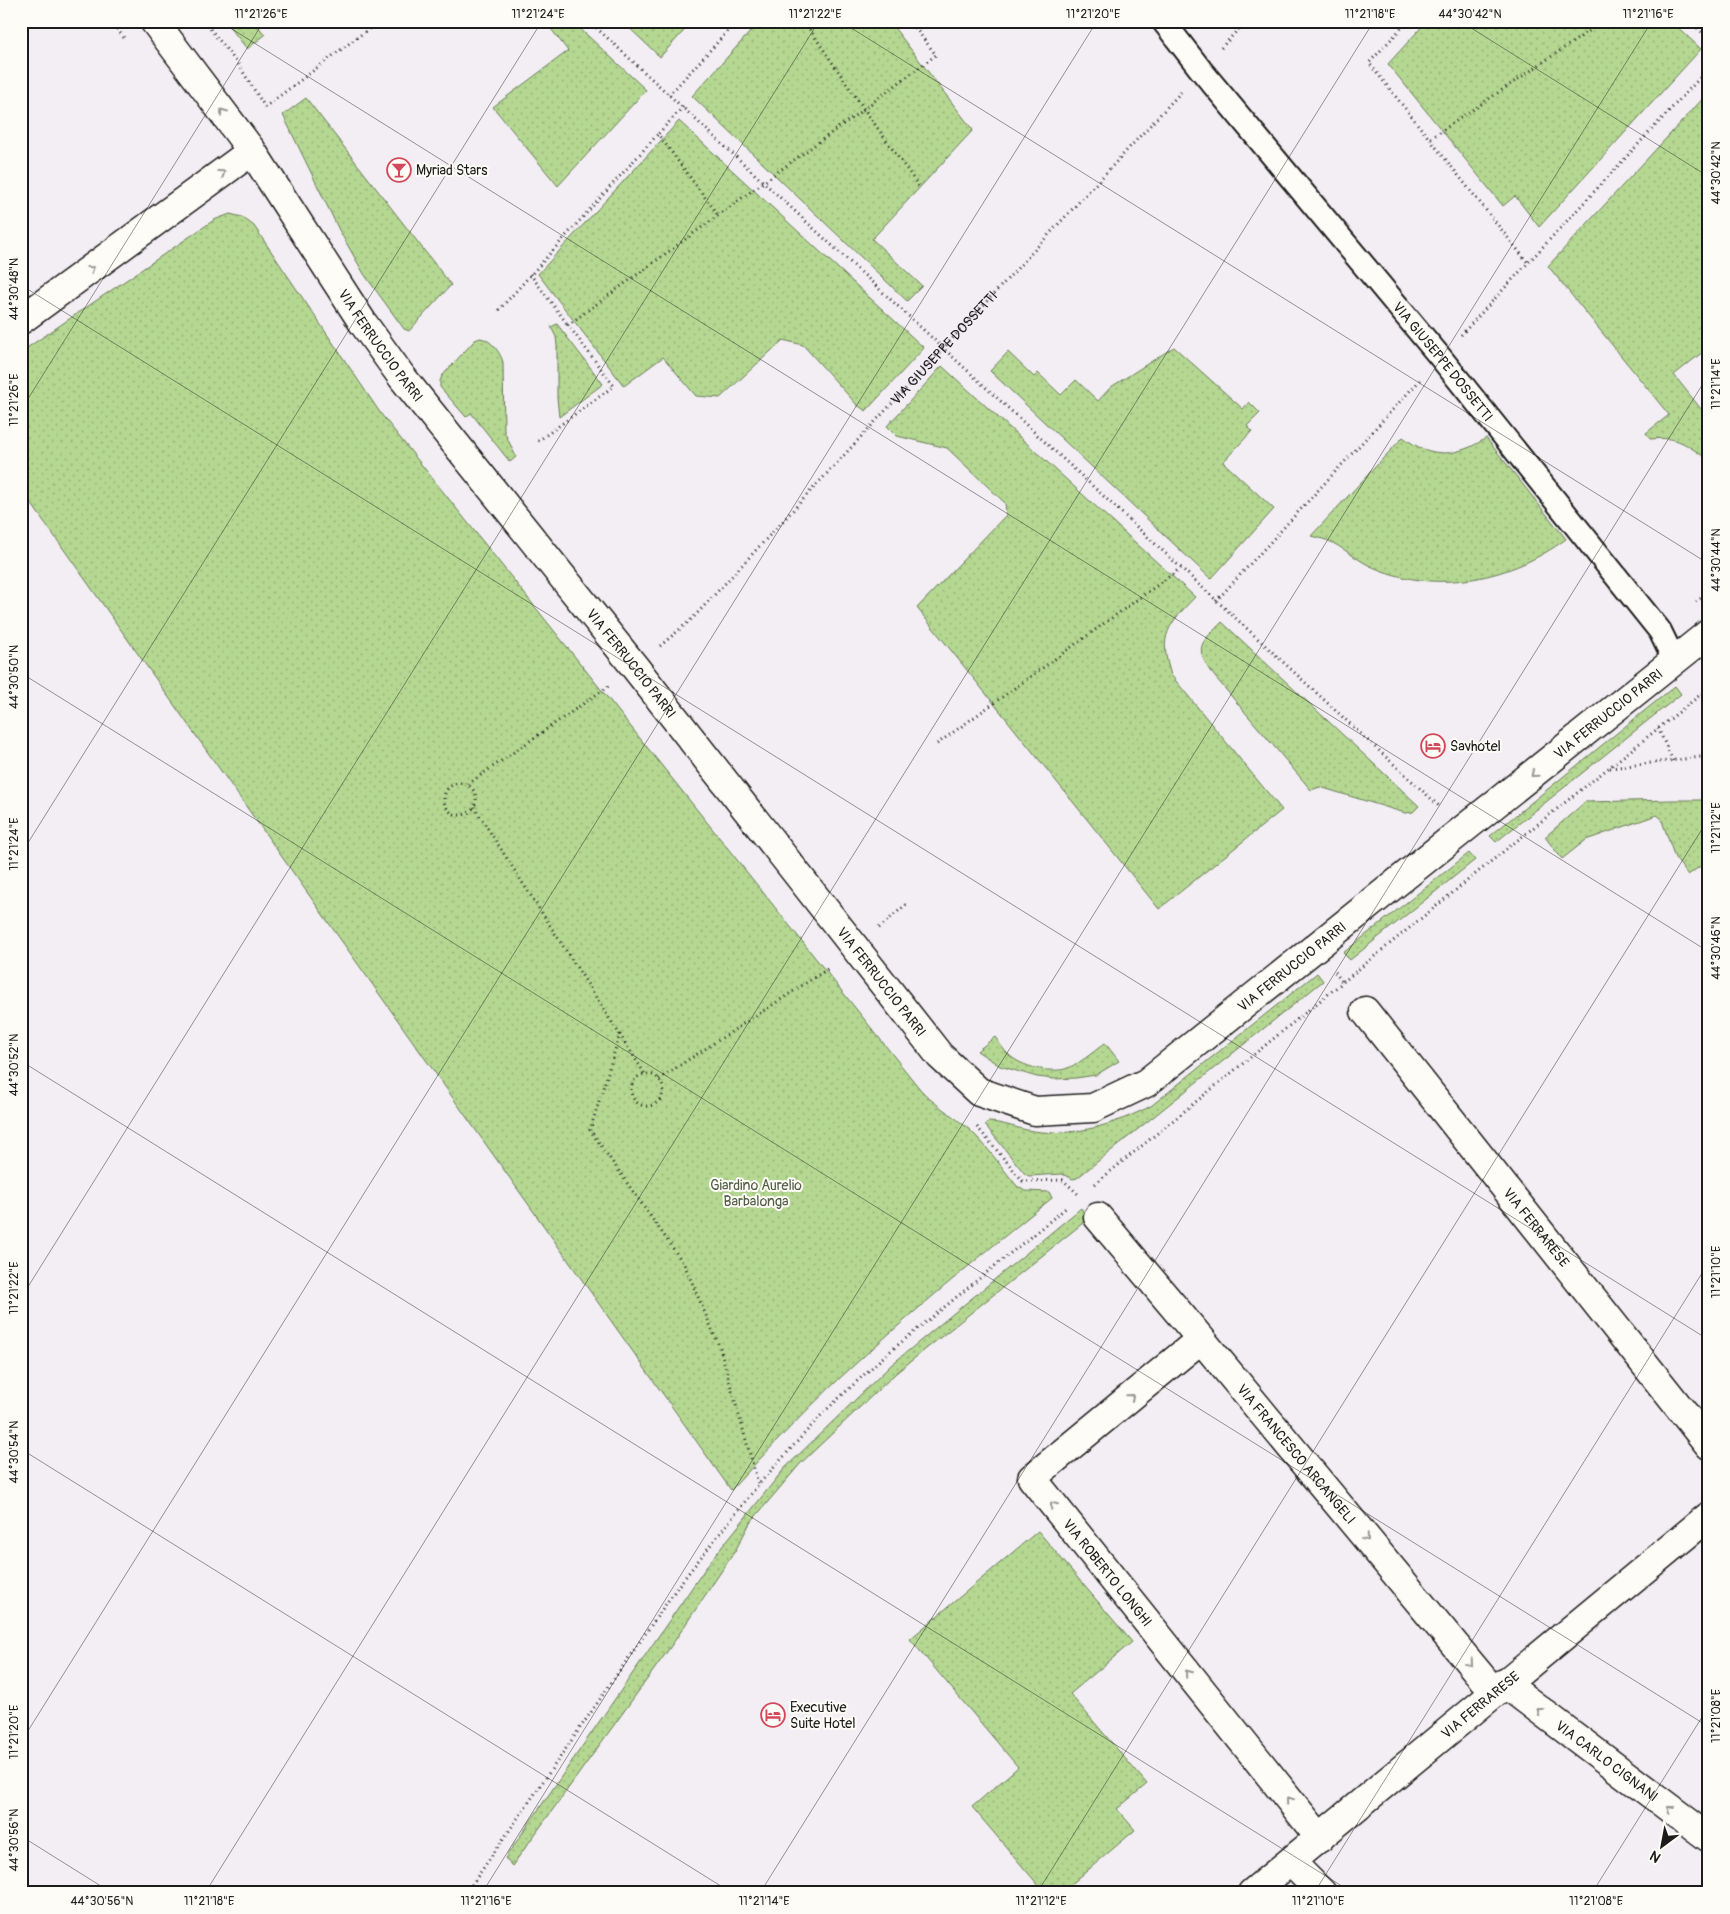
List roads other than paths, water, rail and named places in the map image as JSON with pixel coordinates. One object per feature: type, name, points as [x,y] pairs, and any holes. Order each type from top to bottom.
[{"type":"street","name":"VIA FERRUCCIO PARRI","points":[[154,21],[252,152],[363,323],[402,377],[628,659],[940,1056],[979,1092],[1036,1111],[1093,1108],[1146,1084],[1709,633]]},
{"type":"street","name":"VIA GIUSEPPE DOSSETTI","points":[[1163,21],[1201,70],[1441,358],[1660,631],[1675,662]]},
{"type":"street","points":[[21,320],[252,152]]},
{"type":"street","name":"VIA FERRARESE","points":[[1365,1011],[1709,1445]]},
{"type":"street","name":"VIA FRANCESCO ARCANGELI","points":[[1098,1217],[1499,1688]]},
{"type":"street","name":"VIA ROBERTO LONGHI","points":[[1201,1338],[1032,1478],[1320,1838]]},
{"type":"street","name":"VIA FERRARESE","points":[[1252,1893],[1709,1516]]},
{"type":"street","name":"VIA CARLO CIGNANI","points":[[1499,1688],[1709,1838]]},
{"type":"street","points":[[1291,1862],[1322,1893]]},
{"type":"place","name":"Myriad Stars","points":[[399,170]]},
{"type":"place","name":"Savhotel","points":[[1433,746]]},
{"type":"place","name":"Executive Suite Hotel","points":[[773,1715]]},
{"type":"park label","name":"Giardino Aurelio Barbalonga","points":[[756,1194]]}]
